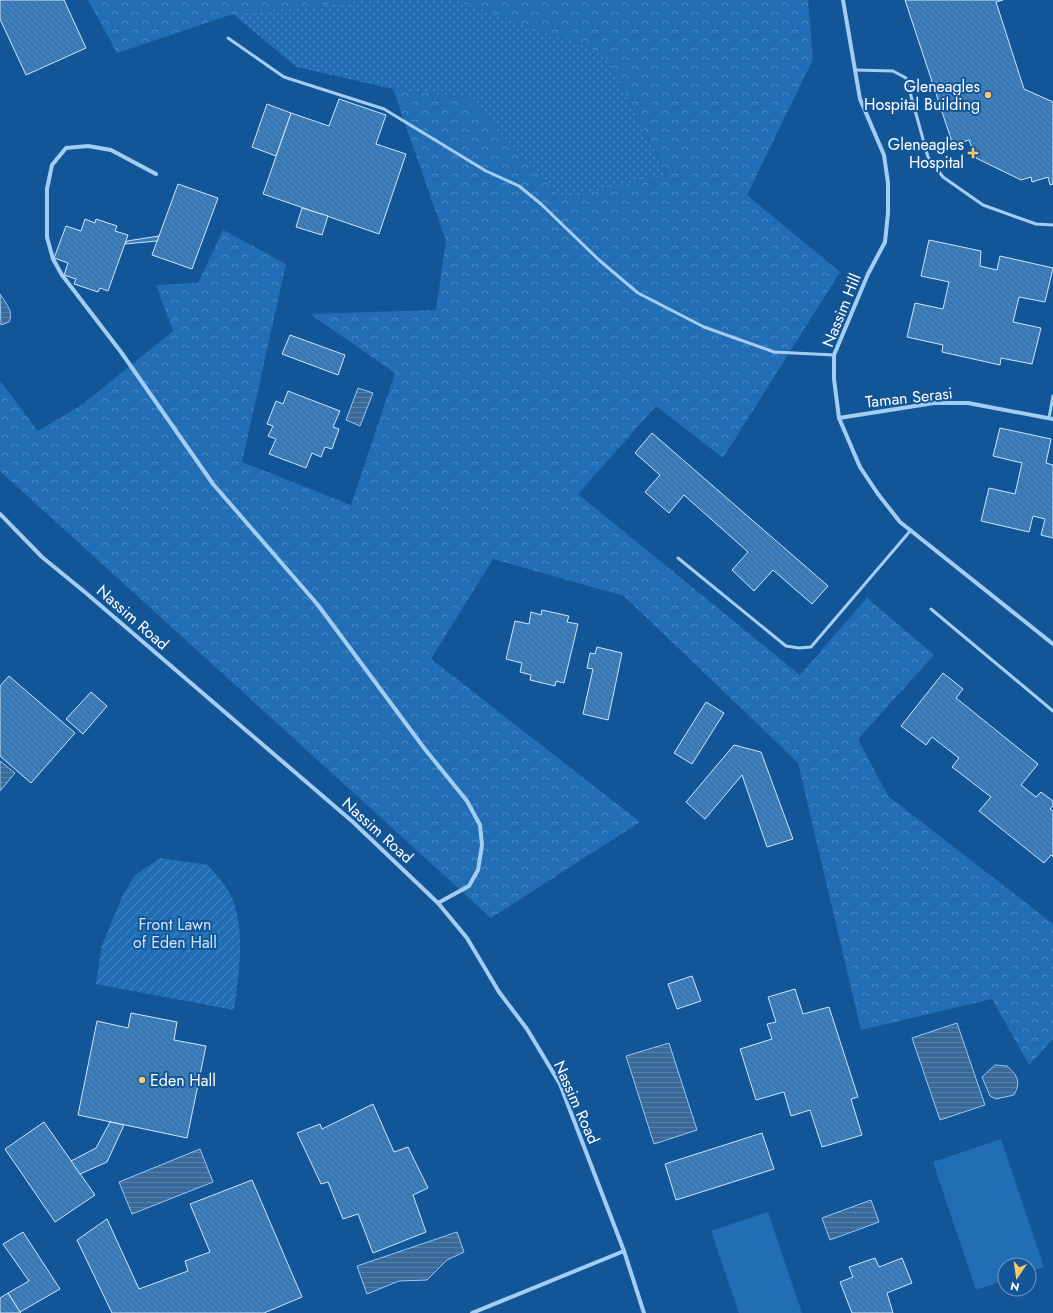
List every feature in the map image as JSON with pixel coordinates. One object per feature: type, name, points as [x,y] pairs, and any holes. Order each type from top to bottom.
[{"type":"street","name":"Nassim Hill","points":[[843,0],[860,99],[884,155],[888,183],[888,213],[885,242],[868,274],[834,355],[834,379],[839,418],[860,467],[882,500],[900,522],[1053,644]]},
{"type":"street","points":[[156,174],[111,150],[88,146],[66,148],[52,165],[47,189],[47,237],[53,259],[62,275],[121,352],[213,484],[318,605],[424,748],[467,801],[480,826],[482,845],[478,870],[469,886],[438,903]]},
{"type":"street","name":"Taman Serasi","points":[[839,418],[927,404],[968,403],[1051,418]]},
{"type":"street","name":"Nassim Road","points":[[0,514],[42,557],[86,593],[352,822],[438,903],[467,938],[499,992],[528,1029],[560,1084],[624,1251],[644,1313]]},
{"type":"street","points":[[472,1313],[624,1251]]},
{"type":"lane","points":[[228,38],[284,77],[384,109],[486,171],[519,186],[541,204],[599,260],[638,292],[697,324],[774,352],[834,355]]},
{"type":"lane","points":[[856,70],[893,71],[906,78],[928,156],[943,177],[983,205],[1036,224],[1053,225]]},
{"type":"lane","points":[[1051,418],[1053,396]]},
{"type":"lane","points":[[678,558],[786,646],[799,648],[811,647],[911,530]]},
{"type":"lane","points":[[931,609],[1053,711]]},
{"type":"green space","points":[[88,0],[374,0],[233,14],[117,53]]},
{"type":"green space","points":[[373,0],[455,0],[604,53],[667,175],[562,199],[468,98],[393,89],[297,67],[233,14]]},
{"type":"green space","points":[[455,0],[808,0],[813,59],[747,195],[840,272],[723,458],[656,406],[578,494],[800,675],[867,598],[934,655],[858,739],[888,796],[1053,924],[1053,1039],[1029,1065],[992,999],[861,1030],[798,763],[624,596],[493,559],[431,659],[640,822],[491,918],[0,471],[0,381],[38,431],[83,404],[173,331],[156,285],[198,283],[223,230],[286,264],[242,462],[351,505],[395,373],[310,314],[436,310],[446,241],[393,89],[468,98],[562,199],[667,174],[604,53]]},
{"type":"green space","name":"Front Lawn of Eden Hall","points":[[160,858],[208,865],[229,892],[235,905],[240,934],[238,981],[234,1010],[96,984],[102,945],[123,895],[134,876]]},
{"type":"green space","points":[[1001,1139],[1044,1267],[1037,1269],[1037,1257],[997,1257],[997,1283],[976,1290],[933,1162]]},
{"type":"green space","points":[[768,1212],[802,1313],[739,1313],[711,1231]]},
{"type":"shaded area","points":[[0,294],[11,314],[9,322],[1,325]]},
{"type":"shaded area","points":[[358,388],[373,393],[360,426],[346,420]]},
{"type":"shaded area","points":[[0,761],[15,773],[0,791]]},
{"type":"shaded area","points":[[957,1023],[985,1105],[940,1120],[912,1038]]},
{"type":"shaded area","points":[[669,1043],[697,1130],[654,1144],[626,1056]]},
{"type":"shaded area","points":[[995,1065],[1007,1066],[1016,1076],[1018,1083],[1014,1095],[996,1099],[990,1096],[982,1077]]},
{"type":"shaded area","points":[[200,1149],[213,1182],[132,1214],[119,1182]]},
{"type":"shaded area","points":[[871,1200],[879,1222],[830,1240],[822,1218]]},
{"type":"shaded area","points":[[457,1232],[464,1252],[447,1260],[427,1280],[399,1281],[367,1294],[357,1266]]},
{"type":"building","points":[[0,0],[64,0],[86,48],[26,75],[0,19]]},
{"type":"building","name":"Gleneagles Hospital Building","points":[[905,0],[1003,0],[996,2],[1024,89],[1053,102],[1053,184],[1050,185],[1048,177],[1032,182],[1031,177],[1021,180],[976,158],[969,140],[953,145]]},
{"type":"building","points":[[339,99],[386,115],[376,144],[406,154],[379,234],[263,194],[291,113],[329,126]]},
{"type":"building","points":[[267,104],[291,113],[276,156],[252,147]]},
{"type":"building","points":[[178,184],[218,198],[192,269],[152,255]]},
{"type":"building","points":[[302,208],[328,216],[322,235],[296,227]]},
{"type":"building","points":[[85,219],[95,223],[96,219],[117,226],[115,231],[128,235],[108,291],[100,288],[98,292],[74,284],[76,279],[64,275],[68,263],[54,258],[66,226],[81,231]]},
{"type":"building","points":[[159,236],[157,241],[125,244],[127,241]]},
{"type":"building","points":[[929,240],[981,251],[980,266],[997,270],[1000,256],[1053,268],[1045,302],[1019,297],[1013,322],[1041,328],[1032,364],[1001,358],[1000,365],[942,352],[943,345],[907,337],[915,303],[943,309],[949,282],[921,276]]},
{"type":"building","points":[[290,335],[345,355],[338,375],[282,354]]},
{"type":"building","points":[[288,391],[340,411],[333,427],[339,429],[332,449],[325,447],[321,457],[312,453],[306,468],[269,454],[276,439],[268,436],[273,426],[267,424],[276,401],[283,404]]},
{"type":"building","points":[[1000,428],[1051,439],[1046,463],[1053,465],[1053,538],[1041,535],[1045,519],[1033,516],[1029,532],[981,521],[989,488],[1015,494],[1022,463],[993,456]]},
{"type":"building","points":[[652,433],[828,586],[812,604],[773,570],[754,591],[732,570],[748,552],[684,495],[669,513],[645,492],[660,475],[635,453]]},
{"type":"building","points":[[542,610],[569,616],[567,622],[578,624],[564,683],[556,681],[555,686],[530,680],[531,675],[520,672],[522,663],[506,659],[515,621],[529,624],[531,612],[541,615]]},
{"type":"building","points":[[597,647],[622,653],[608,720],[583,714],[593,669],[587,668],[590,653],[595,654]]},
{"type":"building","points":[[943,673],[963,689],[956,698],[1038,764],[1021,785],[1036,797],[1041,792],[1053,801],[1053,806],[1050,809],[1053,811],[1053,857],[1051,855],[1044,863],[979,811],[991,797],[952,767],[959,758],[932,737],[926,745],[901,726]]},
{"type":"building","points":[[9,676],[75,733],[31,783],[0,756],[0,686]]},
{"type":"building","points":[[91,692],[107,706],[83,734],[66,719]]},
{"type":"building","points":[[706,702],[724,713],[692,764],[674,753]]},
{"type":"building","points":[[734,745],[761,752],[793,839],[767,847],[742,775],[705,819],[686,802]]},
{"type":"building","points":[[692,976],[701,1001],[677,1009],[668,984]]},
{"type":"building","points":[[795,989],[803,1014],[829,1007],[858,1097],[851,1099],[862,1135],[822,1147],[810,1110],[791,1116],[784,1092],[756,1100],[740,1049],[772,1039],[767,1024],[776,1022],[768,997]]},
{"type":"building","name":"Eden Hall","points":[[131,1013],[177,1022],[174,1040],[206,1046],[187,1138],[78,1115],[97,1021],[128,1028]]},
{"type":"building","points":[[373,1104],[394,1152],[408,1147],[428,1188],[413,1195],[426,1232],[373,1253],[358,1214],[343,1219],[328,1182],[321,1184],[297,1133],[320,1124],[322,1129]]},
{"type":"building","points":[[44,1122],[95,1195],[55,1222],[5,1149]]},
{"type":"building","points":[[110,1122],[124,1125],[107,1162],[80,1174],[71,1161],[96,1148]]},
{"type":"building","points":[[762,1133],[774,1169],[676,1200],[665,1164]]},
{"type":"building","points":[[252,1180],[302,1297],[264,1313],[112,1313],[77,1240],[107,1219],[139,1289],[188,1271],[185,1261],[210,1252],[190,1204]]},
{"type":"building","points":[[23,1232],[60,1289],[20,1312],[8,1293],[29,1281],[3,1244]]},
{"type":"building","points":[[875,1258],[879,1267],[902,1258],[912,1283],[887,1293],[893,1313],[852,1313],[840,1282],[853,1277],[849,1267]]},
{"type":"building","points":[[8,1293],[21,1313],[0,1313],[0,1298]]},
{"type":"place","name":"Gleneagles Hospital Building","points":[[988,95]]},
{"type":"place","name":"Gleneagles Hospital","points":[[973,153]]},
{"type":"place","name":"Eden Hall","points":[[142,1080]]}]
